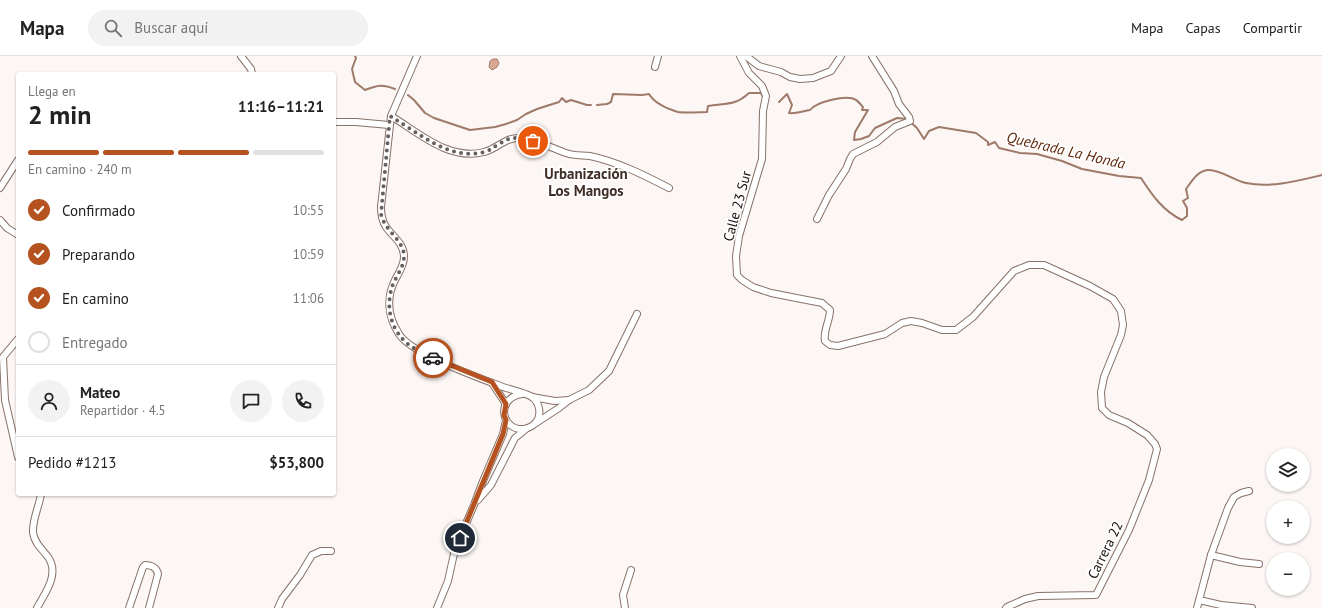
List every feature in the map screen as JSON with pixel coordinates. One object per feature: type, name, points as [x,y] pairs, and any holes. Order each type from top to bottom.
[{"type":"street","points":[[241,56],[252,72]]},
{"type":"street","points":[[417,56],[390,116],[389,125],[381,214],[386,227],[401,245],[404,257],[402,266],[389,297],[389,310],[392,322],[400,336],[410,345],[424,353],[522,394],[555,401],[569,400]]},
{"type":"street","points":[[655,67],[658,56]]},
{"type":"street","name":"Calle 23 Sur","points":[[740,56],[749,73],[762,86],[766,96],[763,120],[762,159],[739,236],[736,256],[737,275],[742,280],[753,287],[772,293],[822,303],[830,310],[830,318],[824,334],[825,341],[830,345],[838,346],[885,334],[902,323],[911,321],[942,330],[956,330],[973,317],[1014,271],[1028,265],[1044,266],[1103,292],[1112,299],[1121,311],[1123,318],[1121,335],[1104,377],[1101,392],[1102,408],[1109,415],[1128,423],[1148,435],[1157,449]]},
{"type":"street","points":[[746,56],[759,66],[800,79],[813,78],[831,71],[841,56]]},
{"type":"street","points":[[818,219],[829,195],[843,176],[853,154],[877,142],[895,127],[910,121],[909,117],[899,104],[894,91],[872,56]]},
{"type":"street","points":[[390,116],[439,146],[457,153],[468,154],[485,152],[510,138],[522,138],[568,154],[590,156],[631,169],[669,188]]},
{"type":"street","points":[[336,122],[389,125]]},
{"type":"street","points":[[0,188],[16,163]]},
{"type":"street","points":[[0,220],[7,228],[16,234]]},
{"type":"street","points":[[474,505],[491,485],[515,438],[569,400],[589,390],[609,371],[637,314]]},
{"type":"street","points":[[16,341],[2,356],[3,400],[16,449]]},
{"type":"street","points":[[492,382],[506,404]]},
{"type":"street","points":[[522,394],[510,398],[506,404],[504,415],[506,420],[514,428],[526,429]]},
{"type":"street","points":[[532,397],[537,403],[539,410],[535,424]]},
{"type":"street","points":[[437,608],[448,581],[454,549],[503,434],[506,420]]},
{"type":"street","name":"Carrera 22","points":[[1006,608],[1007,606],[1025,599],[1038,596],[1096,595],[1129,530],[1149,480],[1157,449]]},
{"type":"street","points":[[1198,608],[1211,555],[1228,508],[1234,497],[1249,491]]},
{"type":"street","points":[[37,608],[51,580],[53,571],[48,557],[36,541],[33,533],[41,496]]},
{"type":"street","points":[[278,608],[282,599],[300,575],[312,555],[316,552],[331,551]]},
{"type":"street","points":[[1211,555],[1240,562],[1259,564]]},
{"type":"street","points":[[129,608],[143,567],[148,565],[154,567],[158,574],[149,608]]},
{"type":"street","points":[[625,608],[623,595],[631,570]]},
{"type":"street","points":[[1199,600],[1221,605],[1252,608]]},
{"type":"shaded area","points":[[497,59],[499,63],[497,67],[492,70],[489,67],[490,61]]},
{"type":"waterway","name":"Quebrada La Honda","points":[[355,56],[356,58],[352,69],[355,82],[365,90],[380,86],[387,86],[395,89]]},
{"type":"waterway","name":"Quebrada La Honda","points":[[597,105],[611,102],[613,94],[649,94],[658,103],[666,108],[678,112],[707,112],[708,106],[735,102],[749,93],[761,93],[763,97]]},
{"type":"waterway","name":"Quebrada La Honda","points":[[779,102],[787,94],[792,105],[789,113],[796,113],[810,110],[818,104],[839,98],[852,98],[856,100],[863,107],[862,110],[868,110],[855,132],[854,140],[869,136],[875,128],[897,118],[907,119],[917,128],[924,139],[929,131],[939,127],[976,133],[988,142],[988,145],[995,142],[999,148],[1020,153],[1037,154],[1062,161],[1082,169],[1119,176],[1141,178],[1164,207],[1182,220],[1187,216],[1187,208],[1183,201],[1188,198],[1186,189],[1195,177],[1204,171],[1213,170],[1246,183],[1265,185],[1284,183],[1322,175]]},
{"type":"waterway","name":"Quebrada La Honda","points":[[408,95],[425,113],[434,118],[470,130],[506,124],[537,109],[559,102],[562,98],[566,102],[571,100],[591,105]]},
{"type":"way so far","points":[[433,358],[410,345],[400,336],[392,322],[389,310],[389,297],[404,262],[404,250],[398,240],[386,227],[381,214],[390,116],[439,146],[457,153],[468,154],[485,152],[510,138],[522,138],[533,141]]},
{"type":"district","name":"Urbanización Los Mangos","points":[[586,182]]},
{"type":"route","points":[[433,358],[492,382],[506,404],[504,409],[506,420],[503,434],[482,481],[460,538]]}]
